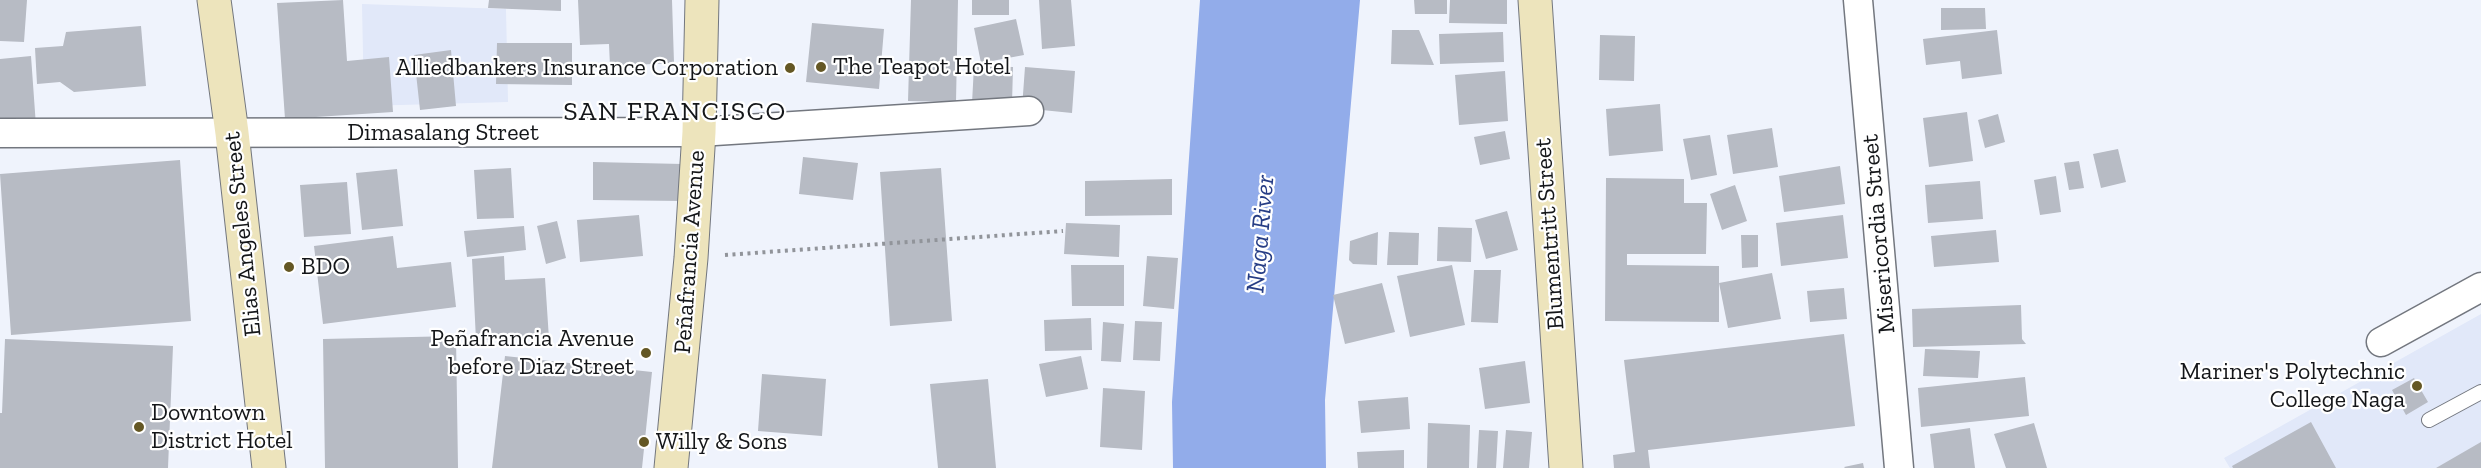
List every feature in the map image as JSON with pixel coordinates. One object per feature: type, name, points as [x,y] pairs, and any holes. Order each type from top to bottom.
[{"type":"main road","name":"Elias Angeles Street","points":[[214,0],[232,133],[269,468]]},
{"type":"main road","name":"Peñafrancia Avenue","points":[[671,468],[691,258],[699,132],[702,0]]},
{"type":"main road","name":"Blumentritt Street","points":[[1535,0],[1566,468]]},
{"type":"street","name":"Misericordia Street","points":[[1858,0],[1899,468]]},
{"type":"street","name":"Dimasalang Street","points":[[0,133],[699,132],[1029,111]]},
{"type":"street","points":[[2381,342],[2481,287]]},
{"type":"lane","points":[[2429,420],[2481,392]]},
{"type":"path","points":[[691,258],[1063,231]]},
{"type":"shaded area","points":[[362,4],[506,9],[508,102],[364,106]]},
{"type":"shaded area","name":"Mariner's Polytechnic College Naga","points":[[2481,314],[2481,468],[2230,468],[2224,458]]},
{"type":"water","name":"Naga River","points":[[1200,0],[1360,0],[1325,400],[1326,468],[1173,468],[1172,402]]},
{"type":"building","points":[[0,0],[27,0],[24,42],[0,41]]},
{"type":"building","points":[[343,0],[347,61],[389,57],[393,112],[285,119],[277,3]]},
{"type":"building","points":[[489,0],[561,0],[561,11],[488,8]]},
{"type":"building","points":[[578,0],[672,0],[674,63],[610,66],[609,44],[580,45]]},
{"type":"building","points":[[911,0],[958,0],[956,102],[908,101]]},
{"type":"building","points":[[972,0],[1009,0],[1009,15],[972,15]]},
{"type":"building","points":[[1039,0],[1071,0],[1075,46],[1042,49]]},
{"type":"building","points":[[1414,0],[1447,0],[1447,14],[1415,14]]},
{"type":"building","points":[[1450,0],[1507,0],[1507,24],[1449,23]]},
{"type":"building","points":[[1941,8],[1985,8],[1986,29],[1941,30]]},
{"type":"building","points":[[1016,19],[1024,55],[981,63],[974,28]]},
{"type":"building","points":[[812,23],[884,29],[879,89],[806,82]]},
{"type":"building","points":[[141,26],[146,86],[74,92],[60,82],[37,84],[35,48],[63,46],[66,32]]},
{"type":"building","points":[[1392,30],[1419,30],[1434,65],[1391,64]]},
{"type":"building","points":[[1997,30],[2002,74],[1962,79],[1960,61],[1926,65],[1923,39]]},
{"type":"building","points":[[1503,32],[1504,62],[1440,64],[1439,34]]},
{"type":"building","points":[[1600,35],[1635,36],[1634,81],[1599,80]]},
{"type":"building","points":[[497,43],[572,43],[572,85],[496,84]]},
{"type":"building","points":[[451,50],[456,106],[420,110],[414,55]]},
{"type":"building","points":[[31,56],[36,126],[0,129],[0,59]]},
{"type":"building","points":[[974,66],[1013,67],[1012,104],[972,103]]},
{"type":"building","points":[[1025,67],[1075,71],[1072,113],[1022,108]]},
{"type":"building","points":[[1505,71],[1508,121],[1459,125],[1455,75]]},
{"type":"building","points":[[1660,104],[1663,151],[1609,156],[1606,109]]},
{"type":"building","points":[[1967,112],[1973,161],[1929,167],[1923,118]]},
{"type":"building","points":[[1998,114],[2005,142],[1985,148],[1978,120]]},
{"type":"building","points":[[1772,128],[1778,167],[1733,174],[1727,135]]},
{"type":"building","points":[[1505,131],[1510,159],[1480,165],[1474,137]]},
{"type":"building","points":[[1710,135],[1717,175],[1691,180],[1683,139]]},
{"type":"building","points":[[2118,149],[2126,182],[2101,188],[2093,154]]},
{"type":"building","points":[[803,157],[858,163],[853,200],[799,194]]},
{"type":"building","points":[[180,160],[191,321],[11,335],[0,174]]},
{"type":"building","points":[[2079,161],[2084,188],[2069,190],[2064,163]]},
{"type":"building","points":[[593,162],[683,164],[683,201],[593,200]]},
{"type":"building","points":[[1840,166],[1845,204],[1784,212],[1779,176]]},
{"type":"building","points":[[511,168],[514,218],[477,219],[474,170]]},
{"type":"building","points":[[941,168],[952,321],[890,326],[880,172]]},
{"type":"building","points":[[397,169],[403,226],[362,230],[356,173]]},
{"type":"building","points":[[2056,176],[2061,212],[2040,215],[2034,180]]},
{"type":"building","points":[[1606,178],[1684,179],[1684,203],[1707,203],[1706,254],[1627,254],[1627,265],[1719,266],[1719,322],[1605,321]]},
{"type":"building","points":[[1172,179],[1172,215],[1085,216],[1085,181]]},
{"type":"building","points":[[1980,181],[1983,219],[1928,223],[1925,185]]},
{"type":"building","points":[[347,182],[351,234],[304,237],[300,185]]},
{"type":"building","points":[[1735,185],[1747,221],[1722,230],[1710,194]]},
{"type":"building","points":[[1507,211],[1518,250],[1486,259],[1475,220]]},
{"type":"building","points":[[639,215],[643,256],[580,262],[577,220]]},
{"type":"building","points":[[1843,215],[1848,258],[1781,266],[1776,223]]},
{"type":"building","points":[[557,221],[566,258],[546,264],[537,226]]},
{"type":"building","points":[[1066,223],[1120,225],[1119,257],[1064,254]]},
{"type":"building","points":[[524,226],[526,250],[467,257],[464,231]]},
{"type":"building","points":[[1438,227],[1472,228],[1471,262],[1437,261]]},
{"type":"building","points":[[1996,230],[1999,262],[1934,267],[1931,236]]},
{"type":"building","points":[[1378,232],[1377,265],[1353,264],[1349,260],[1350,241]]},
{"type":"building","points":[[1389,232],[1419,233],[1418,265],[1387,265]]},
{"type":"building","points":[[1741,235],[1758,235],[1758,267],[1742,268]]},
{"type":"building","points":[[393,236],[397,268],[451,262],[456,307],[323,324],[314,246]]},
{"type":"building","points":[[504,256],[505,280],[545,278],[549,339],[546,336],[476,340],[472,259]]},
{"type":"building","points":[[1147,256],[1178,258],[1174,309],[1143,306]]},
{"type":"building","points":[[1071,265],[1124,265],[1124,306],[1072,306]]},
{"type":"building","points":[[1452,265],[1465,325],[1410,337],[1397,276]]},
{"type":"building","points":[[1474,270],[1501,270],[1498,323],[1471,322]]},
{"type":"building","points":[[1772,273],[1781,319],[1728,328],[1719,283]]},
{"type":"building","points":[[1382,283],[1395,332],[1345,344],[1333,295]]},
{"type":"building","points":[[1844,288],[1847,319],[1810,322],[1807,291]]},
{"type":"building","points":[[2021,305],[2022,339],[2026,344],[1913,347],[1912,309]]},
{"type":"building","points":[[1091,318],[1092,350],[1045,351],[1044,320]]},
{"type":"building","points":[[1135,321],[1162,322],[1160,361],[1133,360]]},
{"type":"building","points":[[1103,322],[1124,324],[1121,362],[1101,361]]},
{"type":"building","points":[[1844,334],[1855,426],[1648,450],[1650,468],[1614,468],[1613,455],[1635,452],[1624,360]]},
{"type":"building","points":[[456,336],[458,468],[325,468],[323,339]]},
{"type":"building","points":[[5,339],[173,346],[168,468],[0,468],[0,413],[2,413]]},
{"type":"building","points":[[1925,349],[1980,351],[1978,378],[1923,376]]},
{"type":"building","points":[[505,356],[652,372],[642,468],[492,468]]},
{"type":"building","points":[[1081,356],[1088,389],[1046,397],[1039,364]]},
{"type":"building","points":[[1525,361],[1530,403],[1485,409],[1479,368]]},
{"type":"building","points":[[762,374],[826,379],[822,436],[758,431]]},
{"type":"building","points":[[2025,377],[2029,416],[1921,427],[1918,388]]},
{"type":"building","points":[[2414,378],[2428,402],[2406,415],[2392,390]]},
{"type":"building","points":[[988,379],[996,468],[938,468],[930,384]]},
{"type":"building","points":[[1103,388],[1145,391],[1142,450],[1100,447]]},
{"type":"building","points":[[1408,397],[1410,429],[1361,433],[1358,401]]},
{"type":"building","points":[[2311,422],[2336,468],[2233,468],[2232,466]]},
{"type":"building","points":[[1428,423],[1470,425],[1469,468],[1427,468]]},
{"type":"building","points":[[2034,423],[2047,468],[2006,468],[1994,434]]},
{"type":"building","points":[[1970,428],[1975,468],[1934,468],[1930,434]]},
{"type":"building","points":[[1479,430],[1498,431],[1496,468],[1477,468]]},
{"type":"building","points":[[1506,430],[1532,432],[1529,468],[1503,468]]},
{"type":"building","points":[[2481,442],[2481,468],[2436,468]]},
{"type":"building","points":[[1404,450],[1404,468],[1358,468],[1357,452]]},
{"type":"building","points":[[1863,463],[1864,468],[1844,467]]},
{"type":"place","name":"The Teapot Hotel","points":[[821,67]]},
{"type":"place","name":"Alliedbankers Insurance Corporation","points":[[790,68]]},
{"type":"place","name":"BDO","points":[[289,267]]},
{"type":"place","name":"Peñafrancia Avenue before Diaz Street","points":[[646,353]]},
{"type":"place","name":"Mariner's Polytechnic College Naga","points":[[2417,386]]},
{"type":"place","name":"Downtown District Hotel","points":[[139,427]]},
{"type":"place","name":"Willy & Sons","points":[[644,442]]},
{"type":"district","name":"SAN FRANCISCO","points":[[675,112]]}]
